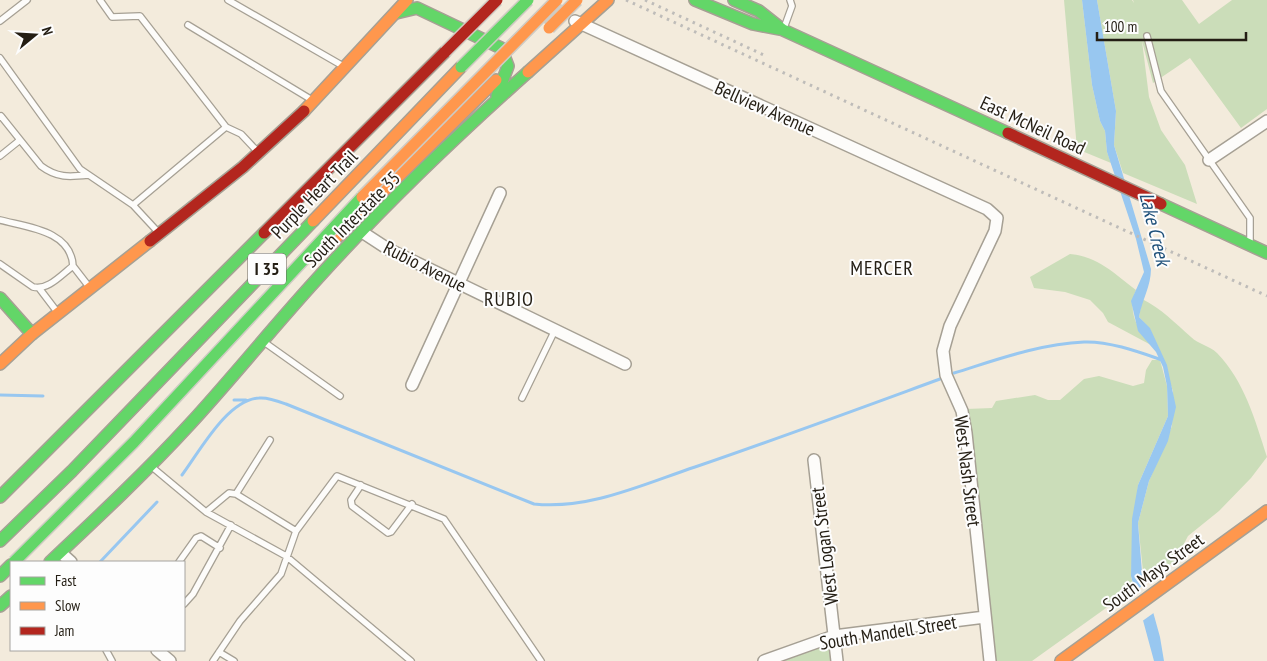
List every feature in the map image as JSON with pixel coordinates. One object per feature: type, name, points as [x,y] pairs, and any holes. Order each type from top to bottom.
[{"type":"main road","points":[[2,356],[59,313],[259,153],[314,101],[407,0]]},
{"type":"main road","name":"Purple Heart Trail","points":[[0,497],[52,442],[497,0]]},
{"type":"main road","name":"Purple Heart Trail","points":[[0,541],[72,471],[461,67],[530,0]]},
{"type":"main road","points":[[15,561],[134,442],[355,204],[557,0]]},
{"type":"main road","points":[[537,39],[577,0]]},
{"type":"main road","name":"South Interstate 35","points":[[51,561],[190,424],[262,341],[362,232],[492,104],[608,0]]},
{"type":"main road","name":"East McNeil Road","points":[[695,0],[753,24],[783,30]]},
{"type":"main road","name":"East McNeil Road","points":[[734,0],[759,12],[783,30],[1267,253]]},
{"type":"main road","points":[[396,12],[417,8],[501,48],[509,64],[506,76],[492,104]]},
{"type":"main road","points":[[72,471],[169,391],[278,296],[517,60]]},
{"type":"main road","points":[[0,298],[32,334]]},
{"type":"main road","points":[[0,480],[52,442]]},
{"type":"main road","name":"South Mays Street","points":[[1061,661],[1267,511]]},
{"type":"main road","points":[[0,576],[10,566]]},
{"type":"main road","points":[[0,606],[10,597]]},
{"type":"street","name":"Bellview Avenue","points":[[530,0],[988,209],[997,218]]},
{"type":"street","points":[[1209,160],[1267,122]]},
{"type":"street","points":[[412,385],[500,194]]},
{"type":"street","name":"West Nash Street","points":[[990,661],[966,433],[962,411],[946,375],[943,351],[950,326],[995,231],[997,218]]},
{"type":"street","name":"Rubio Avenue","points":[[362,232],[388,249],[625,364]]},
{"type":"street","name":"West Logan Street","points":[[814,460],[838,661]]},
{"type":"street","points":[[61,552],[70,561]]},
{"type":"street","name":"South Mandell Street","points":[[764,661],[834,636],[985,617]]},
{"type":"street","points":[[157,651],[167,660]]},
{"type":"lane","points":[[0,21],[27,0]]},
{"type":"lane","points":[[100,0],[112,17],[140,16],[226,128],[241,134],[259,153]]},
{"type":"lane","points":[[228,0],[345,68]]},
{"type":"lane","points":[[783,30],[792,6],[790,0]]},
{"type":"lane","points":[[188,25],[314,101]]},
{"type":"lane","points":[[1147,36],[1161,91],[1250,218],[1250,245]]},
{"type":"lane","points":[[0,58],[62,147],[80,169],[133,205],[160,233]]},
{"type":"lane","points":[[0,116],[41,166],[49,172],[59,176],[88,175]]},
{"type":"lane","points":[[133,205],[226,128]]},
{"type":"lane","points":[[0,156],[20,140]]},
{"type":"lane","points":[[0,220],[53,234],[71,255],[73,266],[90,288]]},
{"type":"lane","points":[[0,264],[39,288],[59,313]]},
{"type":"lane","points":[[39,288],[47,286],[73,266]]},
{"type":"lane","points":[[522,398],[555,330]]},
{"type":"lane","points":[[262,341],[340,396]]},
{"type":"lane","points":[[236,494],[270,440]]},
{"type":"lane","points":[[150,465],[206,512],[286,556],[411,661]]},
{"type":"lane","points":[[213,661],[240,621],[281,574],[296,531],[337,476],[444,518],[541,661]]},
{"type":"lane","points":[[361,485],[351,500],[352,506],[388,533],[391,532],[412,504]]},
{"type":"lane","points":[[206,512],[229,493],[236,494],[296,531]]},
{"type":"lane","points":[[185,603],[193,594],[231,526]]},
{"type":"lane","points":[[180,561],[196,538],[201,536],[220,548]]},
{"type":"lane","points":[[219,652],[234,661]]},
{"type":"green space","points":[[1064,0],[1082,0],[1092,85],[1100,121],[1105,131],[1107,152],[1111,163],[1077,149]]},
{"type":"green space","points":[[1097,0],[1132,0],[1134,3],[1133,0],[1182,0],[1199,24],[1232,0],[1267,0],[1267,109],[1241,128],[1190,58],[1153,83],[1142,41],[1149,97],[1161,130],[1185,165],[1197,204],[1123,173],[1114,145],[1116,111]]},
{"type":"green space","points":[[1070,254],[1080,255],[1097,262],[1136,290],[1133,298],[1133,312],[1141,333],[1151,345],[1108,322],[1103,313],[1090,300],[1065,292],[1034,288],[1030,277]]},
{"type":"green space","points":[[1142,299],[1162,312],[1194,339],[1217,353],[1227,364],[1248,402],[1267,457],[1251,478],[1219,511],[1188,536],[1175,561],[1144,581],[1138,523],[1149,481],[1172,426],[1173,391],[1150,329],[1139,317]]},
{"type":"green space","points":[[1152,360],[1160,360],[1167,386],[1168,416],[1138,485],[1131,576],[1134,588],[1032,661],[995,661],[966,409],[992,408],[996,401],[1035,395],[1048,400],[1060,400],[1084,379],[1099,376],[1133,386],[1144,383],[1146,370]]},
{"type":"green space","points":[[829,644],[831,661],[784,661]]},
{"type":"water","points":[[1082,0],[1097,0],[1116,111],[1114,145],[1151,269],[1150,281],[1139,317],[1150,328],[1167,365],[1176,407],[1168,441],[1149,481],[1138,523],[1142,572],[1160,637],[1164,661],[1154,661],[1131,576],[1132,519],[1138,485],[1168,416],[1167,386],[1163,367],[1156,352],[1138,331],[1131,301],[1144,272],[1136,239],[1107,152],[1105,131],[1100,121],[1092,85]]},
{"type":"pier","points":[[1147,582],[1155,612],[1141,622],[1133,593]]},
{"type":"waterway","points":[[954,373],[1034,349],[1067,343],[1094,342],[1114,345],[1162,360]]},
{"type":"waterway","points":[[182,475],[225,417],[247,401],[266,398],[286,404],[534,504],[555,505],[575,503],[636,488],[940,379]]},
{"type":"waterway","points":[[0,395],[43,396]]},
{"type":"waterway","points":[[234,400],[246,400]]},
{"type":"waterway","points":[[101,561],[157,502]]},
{"type":"railway","points":[[626,0],[1267,296]]},
{"type":"railway","points":[[645,0],[766,56]]},
{"type":"traffic: fast","points":[[461,67],[528,0]]},
{"type":"traffic: fast","points":[[695,0],[753,24],[779,29]]},
{"type":"traffic: fast","points":[[734,0],[759,11],[783,30],[1008,133]]},
{"type":"traffic: fast","points":[[396,13],[417,8],[501,48],[508,66],[497,96]]},
{"type":"traffic: fast","points":[[51,561],[122,494],[173,442],[301,297],[368,225],[447,147],[528,72]]},
{"type":"traffic: fast","points":[[15,561],[134,442],[362,197]]},
{"type":"traffic: fast","points":[[1161,204],[1267,253]]},
{"type":"traffic: fast","points":[[0,541],[72,471],[313,221]]},
{"type":"traffic: fast","points":[[0,497],[264,233]]},
{"type":"traffic: fast","points":[[0,298],[32,334]]},
{"type":"traffic: fast","points":[[0,576],[10,566]]},
{"type":"traffic: fast","points":[[0,606],[10,597]]},
{"type":"traffic: slow","points":[[304,111],[407,0]]},
{"type":"traffic: slow","points":[[362,197],[557,0]]},
{"type":"traffic: slow","points":[[549,28],[577,0]]},
{"type":"traffic: slow","points":[[528,72],[608,0]]},
{"type":"traffic: slow","points":[[313,221],[461,67]]},
{"type":"traffic: slow","points":[[334,240],[496,80]]},
{"type":"traffic: slow","points":[[0,364],[32,334],[150,241]]},
{"type":"traffic: slow","points":[[1061,661],[1267,511]]},
{"type":"traffic: jam","points":[[445,52],[497,0]]},
{"type":"traffic: jam","points":[[264,233],[445,52]]},
{"type":"traffic: jam","points":[[150,241],[243,167],[304,111]]},
{"type":"traffic: jam","points":[[1008,133],[1161,204]]},
{"type":"district","name":"MERCER","points":[[882,268]]},
{"type":"district","name":"RUBIO","points":[[509,299]]},
{"type":"water label","name":"Lake Creek","points":[[1155,229]]}]
